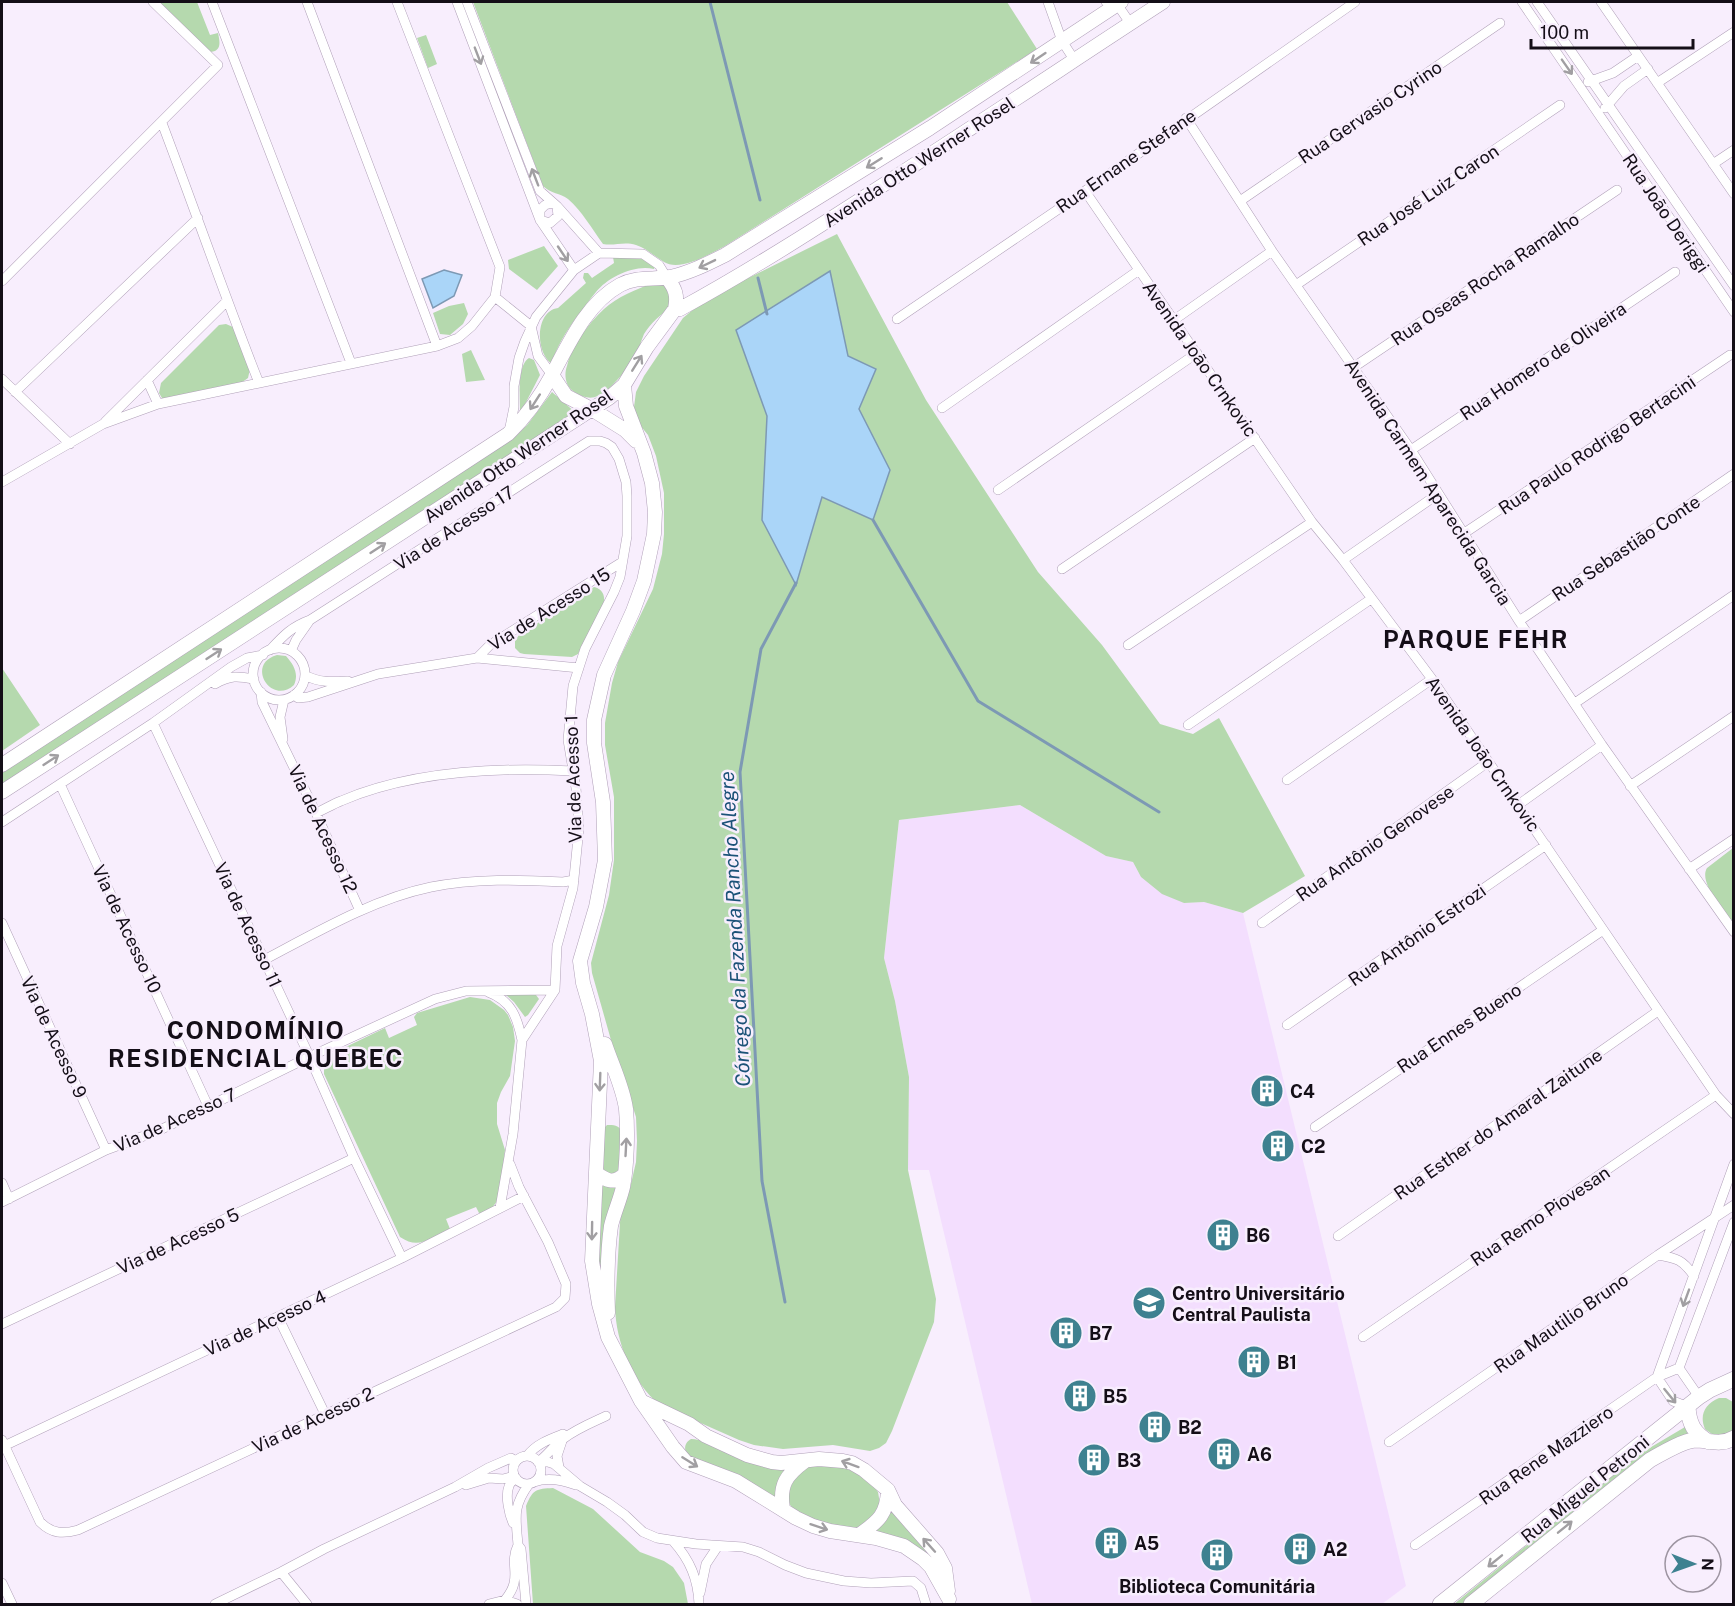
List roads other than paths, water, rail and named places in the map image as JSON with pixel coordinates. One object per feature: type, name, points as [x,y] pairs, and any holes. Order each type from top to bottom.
[{"type":"main road","name":"Rua Miguel Petroni","points":[[1440,1605],[1694,1402],[1710,1390],[1734,1379]]},
{"type":"main road","points":[[1694,1402],[1691,1426],[1699,1436],[1709,1442]]},
{"type":"main road","name":"Rua Miguel Petroni","points":[[1471,1605],[1650,1460],[1690,1441],[1725,1442],[1734,1438]]},
{"type":"street","points":[[153,2],[218,65]]},
{"type":"street","points":[[212,2],[351,363]]},
{"type":"street","points":[[307,2],[437,346]]},
{"type":"street","points":[[2,482],[103,424],[158,404],[437,346],[458,338],[472,326],[495,297],[500,267],[397,2]]},
{"type":"street","points":[[457,2],[540,220],[574,270]]},
{"type":"street","points":[[467,2],[540,191],[557,206],[598,253]]},
{"type":"street","points":[[1050,2],[1062,41],[1075,61]]},
{"type":"street","points":[[1115,2],[1130,23]]},
{"type":"street","name":"Avenida Otto Werner Rosel","points":[[2,765],[508,434],[524,418],[588,314],[611,291],[635,280],[651,277],[667,278],[725,255],[930,128],[1062,41],[1115,2]]},
{"type":"street","name":"Avenida Otto Werner Rosel","points":[[2,792],[593,410],[624,385],[675,309],[680,309],[705,295],[798,240],[1163,2]]},
{"type":"street","name":"Rua Ernane Stefane","points":[[897,319],[1085,191],[1354,2]]},
{"type":"street","name":"Rua João Deriggi","points":[[1522,2],[1734,312]]},
{"type":"street","name":"Rua João Deriggi","points":[[1536,2],[1734,286]]},
{"type":"street","points":[[1606,3],[1638,56],[1734,194]]},
{"type":"street","name":"Rua Gervasio Cyrino","points":[[1240,201],[1500,23]]},
{"type":"street","points":[[1657,83],[1734,32]]},
{"type":"street","points":[[2,281],[218,65],[232,54]]},
{"type":"street","points":[[1580,86],[1613,73],[1638,56]]},
{"type":"street","points":[[1598,113],[1608,106],[1617,92],[1648,69]]},
{"type":"street","name":"Rua José Luiz Caron","points":[[1296,285],[1560,105]]},
{"type":"street","name":"Avenida Carmem Aparecida Garcia","points":[[1186,118],[1272,251],[1411,450],[1519,621],[1602,745],[1734,932]]},
{"type":"street","points":[[162,123],[259,383]]},
{"type":"street","points":[[1713,164],[1734,150]]},
{"type":"street","name":"Rua Oseas Rocha Ramalho","points":[[1354,368],[1617,190]]},
{"type":"street","name":"Avenida João Crnkovic","points":[[1085,191],[1312,522],[1432,679],[1716,1095],[1734,1114]]},
{"type":"street","points":[[540,220],[540,210],[545,204],[552,203],[557,206]]},
{"type":"street","points":[[15,392],[198,218]]},
{"type":"street","points":[[1174,320],[1272,251]]},
{"type":"street","points":[[508,434],[514,407],[514,386],[519,358],[531,326],[574,270],[598,253],[643,254],[659,265],[674,288],[677,298],[675,309]]},
{"type":"street","points":[[942,408],[1138,270]]},
{"type":"street","name":"Rua Homero de Oliveira","points":[[1411,450],[1675,272]]},
{"type":"street","points":[[495,297],[531,326],[538,356],[566,396],[625,430],[644,453]]},
{"type":"street","points":[[103,424],[227,301]]},
{"type":"street","points":[[998,490],[1197,353]]},
{"type":"street","name":"Rua Paulo Rodrigo Bertacini","points":[[1463,534],[1730,355]]},
{"type":"street","points":[[2,379],[70,444]]},
{"type":"street","points":[[147,380],[158,404]]},
{"type":"street","points":[[624,385],[626,406],[644,453],[654,493],[655,513],[654,534],[645,580],[604,675],[594,720],[594,742],[603,802],[605,860],[602,882],[580,961],[601,1061],[592,1224],[592,1261],[599,1304],[608,1337],[641,1401],[686,1462],[736,1481],[813,1526],[895,1543],[913,1552],[931,1567],[950,1602]]},
{"type":"street","points":[[1062,569],[1255,438]]},
{"type":"street","name":"Via de Acesso 17","points":[[2,822],[153,723],[220,675],[247,658],[266,652],[287,632],[310,620],[589,441],[600,441]]},
{"type":"street","name":"Via de Acesso 1","points":[[555,990],[556,946],[574,880],[579,828],[568,740],[573,687],[585,649],[620,577],[627,536],[626,482],[616,452],[606,442],[600,441]]},
{"type":"street","name":"Rua Sebastião Conte","points":[[1519,621],[1734,474]]},
{"type":"street","points":[[1343,560],[1437,494]]},
{"type":"street","points":[[1128,645],[1312,522]]},
{"type":"street","name":"Via de Acesso 15","points":[[477,658],[490,645],[622,562]]},
{"type":"street","points":[[1575,703],[1734,596]]},
{"type":"street","points":[[1188,725],[1371,599]]},
{"type":"street","name":"Via de Acesso 17","points":[[291,651],[296,639],[310,620]]},
{"type":"street","points":[[284,649],[291,651],[302,661],[305,675],[303,683],[294,695],[284,699],[267,697],[261,692],[254,679],[257,662],[266,652],[284,649]]},
{"type":"street","name":"Via de Acesso 15","points":[[294,695],[298,698],[308,697],[401,669],[477,658],[579,668]]},
{"type":"street","name":"Via de Acesso 15","points":[[305,675],[322,682],[356,681]]},
{"type":"street","name":"Via de Acesso 17","points":[[207,686],[229,677],[240,676],[254,679]]},
{"type":"street","points":[[1287,780],[1432,679]]},
{"type":"street","name":"Via de Acesso 12","points":[[261,692],[261,702],[285,747],[360,911]]},
{"type":"street","name":"Via de Acesso 12","points":[[284,699],[280,717],[285,747]]},
{"type":"street","points":[[1630,786],[1734,716]]},
{"type":"street","name":"Via de Acesso 11","points":[[153,723],[402,1258]]},
{"type":"street","points":[[1518,805],[1602,745]]},
{"type":"street","name":"Rua Antônio Genovese","points":[[1262,923],[1488,762]]},
{"type":"street","points":[[316,813],[358,795],[423,778],[482,771],[573,771]]},
{"type":"street","name":"Via de Acesso 10","points":[[60,784],[208,1106]]},
{"type":"street","points":[[1689,868],[1734,839]]},
{"type":"street","name":"Rua Antônio Estrozi","points":[[1287,1025],[1546,845]]},
{"type":"street","points":[[264,960],[360,911],[407,893],[454,883],[486,880],[563,882],[574,880]]},
{"type":"street","name":"Via de Acesso 9","points":[[2,923],[106,1150]]},
{"type":"street","name":"Rua Ennes Bueno","points":[[1315,1127],[1603,930]]},
{"type":"street","points":[[522,1040],[555,990]]},
{"type":"street","name":"Via de Acesso 7","points":[[5,1201],[106,1150],[160,1130],[309,1057],[435,999],[466,991],[555,990]]},
{"type":"street","points":[[486,991],[510,1005],[518,1022],[522,1040],[510,1162],[500,1208]]},
{"type":"street","name":"Rua Esther do Amaral Zaitune","points":[[1338,1236],[1658,1011]]},
{"type":"street","points":[[592,1014],[623,1096],[627,1118],[623,1187],[611,1227],[607,1297],[608,1315],[617,1357]]},
{"type":"street","name":"Rua Remo Piovesan","points":[[1363,1337],[1716,1095]]},
{"type":"street","points":[[599,1109],[618,1113],[627,1118]]},
{"type":"street","name":"Via de Acesso 5","points":[[2,1324],[354,1158]]},
{"type":"street","points":[[510,1162],[524,1196]]},
{"type":"street","points":[[1734,1164],[1657,1377],[1673,1401],[1694,1402],[1679,1368],[1734,1222]]},
{"type":"street","points":[[596,1173],[611,1180],[617,1180],[624,1175]]},
{"type":"street","points":[[2,1183],[5,1201]]},
{"type":"street","name":"Via de Acesso 4","points":[[3,1443],[278,1317],[524,1196]]},
{"type":"street","name":"Via de Acesso 2","points":[[3,1443],[40,1522],[58,1533],[78,1530],[556,1307],[565,1298],[564,1277],[524,1196]]},
{"type":"street","name":"Rua Mautilio Bruno","points":[[1389,1442],[1716,1215],[1734,1205]]},
{"type":"street","points":[[1658,1255],[1676,1258],[1686,1265],[1694,1276]]},
{"type":"street","points":[[278,1317],[325,1414]]},
{"type":"street","name":"Rua Rene Mazziero","points":[[1415,1545],[1657,1377],[1679,1368]]},
{"type":"street","points":[[641,1401],[706,1436],[763,1460],[781,1463],[833,1460],[852,1463],[864,1470],[888,1490],[895,1505],[937,1553],[945,1569],[950,1602]]},
{"type":"street","points":[[527,1456],[532,1449],[544,1442],[606,1416]]},
{"type":"street","points":[[673,1447],[679,1435],[689,1429],[695,1429]]},
{"type":"street","points":[[538,1462],[574,1431]]},
{"type":"street","points":[[559,1467],[557,1456],[564,1438]]},
{"type":"street","points":[[505,1600],[514,1585],[515,1555],[518,1545],[517,1502],[531,1483],[538,1479],[541,1470],[535,1459],[527,1456],[516,1461],[513,1468],[515,1477],[521,1483],[531,1483],[540,1479],[555,1479],[580,1486]]},
{"type":"street","points":[[215,1605],[511,1458],[516,1461]]},
{"type":"street","points":[[783,1509],[781,1499],[786,1478],[792,1470],[805,1461]]},
{"type":"street","points":[[538,1462],[548,1462],[559,1467],[580,1486],[625,1515],[643,1532],[657,1538],[750,1549],[816,1576],[871,1583],[913,1581],[921,1588],[926,1605]]},
{"type":"street","points":[[455,1486],[489,1478],[515,1477]]},
{"type":"street","points":[[515,1477],[509,1484],[508,1497],[511,1518],[517,1528]]},
{"type":"street","points":[[859,1534],[879,1521],[886,1506],[888,1490]]},
{"type":"street","points":[[673,1541],[689,1562],[699,1601]]},
{"type":"street","points":[[518,1545],[521,1549],[525,1605]]},
{"type":"street","points":[[699,1601],[706,1564],[718,1546]]},
{"type":"street","points":[[281,1572],[307,1605]]},
{"type":"street","points":[[2,1583],[12,1605]]},
{"type":"street","points":[[489,1605],[505,1600],[517,1605]]},
{"type":"water","points":[[444,270],[462,275],[454,296],[433,308],[422,279]]},
{"type":"water","points":[[830,271],[848,356],[876,369],[859,409],[890,470],[873,520],[822,497],[796,585],[762,520],[767,416],[736,330]]},
{"type":"waterway","name":"Córrego da Fazenda Rancho Alegre","points":[[710,2],[760,200]]},
{"type":"waterway","name":"Córrego da Fazenda Rancho Alegre","points":[[758,278],[767,314]]},
{"type":"waterway","points":[[873,520],[978,701],[1159,812]]},
{"type":"waterway","name":"Córrego da Fazenda Rancho Alegre","points":[[785,1302],[762,1181],[740,772],[761,649],[796,583]]},
{"type":"place","name":"C4","points":[[1267,1091]]},
{"type":"place","name":"C2","points":[[1278,1146]]},
{"type":"place","name":"B6","points":[[1223,1235]]},
{"type":"place","name":"Centro Universitário Central Paulista","points":[[1149,1303]]},
{"type":"place","name":"B7","points":[[1066,1333]]},
{"type":"place","name":"B1","points":[[1254,1362]]},
{"type":"place","name":"B5","points":[[1080,1396]]},
{"type":"place","name":"B2","points":[[1155,1427]]},
{"type":"place","name":"A6","points":[[1224,1454]]},
{"type":"place","name":"B3","points":[[1094,1460]]},
{"type":"place","name":"A5","points":[[1111,1543]]},
{"type":"place","name":"A2","points":[[1300,1549]]},
{"type":"place","name":"Biblioteca Comunitária","points":[[1217,1555]]},
{"type":"district","name":"PARQUE FEHR","points":[[1476,639]]},
{"type":"district","name":"CONDOMÍNIO RESIDENCIAL QUEBEC","points":[[256,1044]]}]
